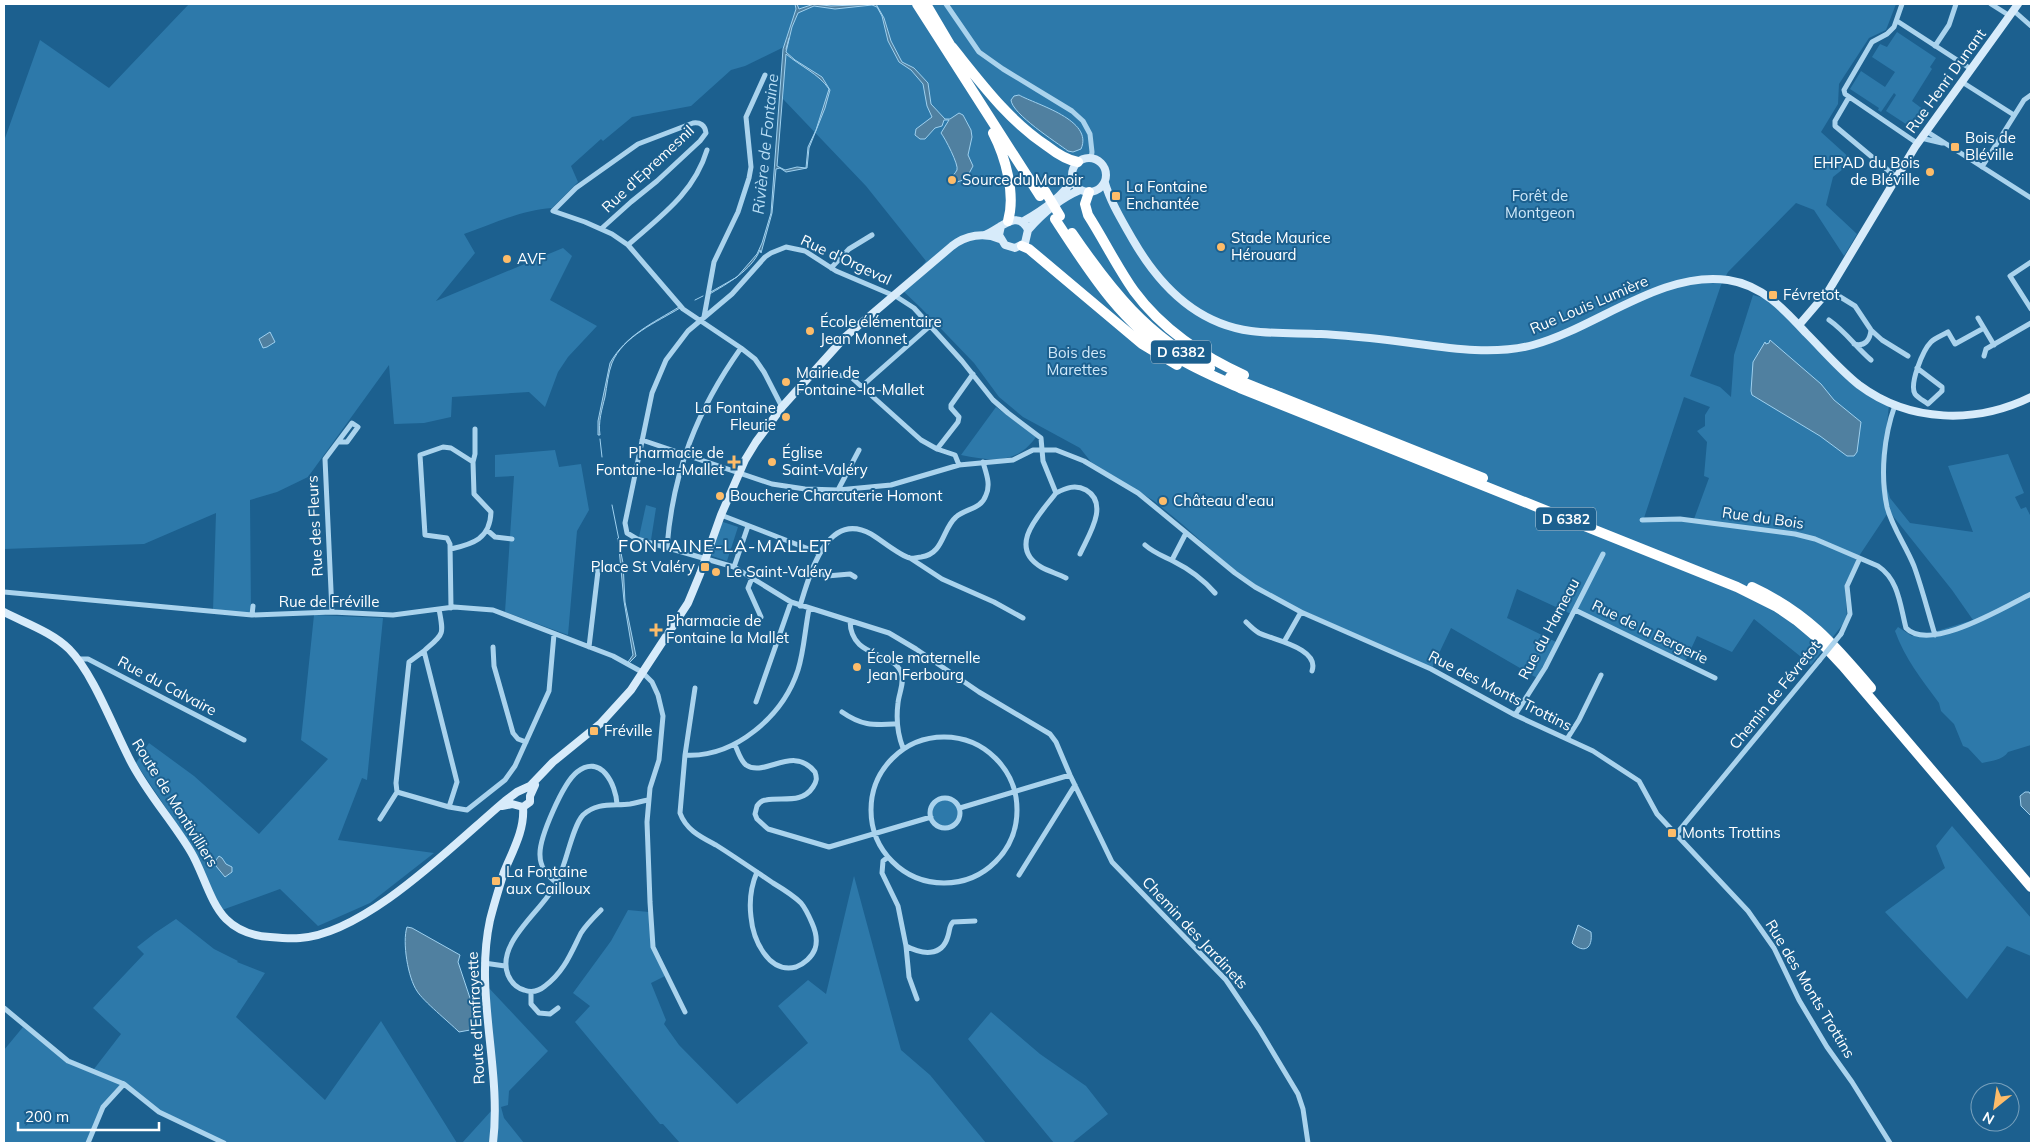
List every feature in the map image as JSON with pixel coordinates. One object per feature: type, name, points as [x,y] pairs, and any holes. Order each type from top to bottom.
[{"type":"highway","name":"D 6382","points":[[917,4],[953,62],[1043,194],[1107,295],[1146,335],[1175,357],[1194,368],[1737,587],[1776,607],[1815,636],[1843,666],[2031,887]]},
{"type":"highway","name":"D 6382","points":[[926,4],[1043,194]]},
{"type":"highway","points":[[952,47],[1004,111],[1018,125],[1053,150],[1078,162]]},
{"type":"highway","points":[[953,62],[1004,154],[1010,196],[1010,214],[1005,224]]},
{"type":"highway","points":[[1088,191],[1086,204],[1088,214],[1135,292],[1160,320],[1195,349],[1229,369],[1349,424]]},
{"type":"highway","name":"D 6382","points":[[1058,217],[1117,295],[1140,320],[1163,340],[1185,355],[1226,376],[1745,583],[1791,608],[1818,628],[1836,646],[2031,878]]},
{"type":"highway","points":[[1022,246],[1029,249],[1142,344],[1169,361],[1222,385],[1298,411]]},
{"type":"street","points":[[946,4],[980,52],[1003,69],[1072,111],[1083,122],[1090,134],[1091,158]]},
{"type":"street","points":[[1902,4],[1897,21],[1890,31],[1875,40],[1867,49],[1844,87],[1844,92],[1848,97],[1922,137],[1945,144],[2031,198]]},
{"type":"street","points":[[1935,46],[1949,26],[1956,4]]},
{"type":"street","points":[[1992,4],[2031,26]]},
{"type":"street","name":"Rue Henri Dunant","points":[[1799,325],[1829,290],[1922,137],[2018,4]]},
{"type":"street","points":[[1897,21],[1971,69]]},
{"type":"street","points":[[704,317],[714,262],[738,212],[748,184],[751,167],[746,118],[765,75]]},
{"type":"street","points":[[1962,82],[2014,115]]},
{"type":"street","points":[[1982,167],[2024,100],[2031,95]]},
{"type":"street","points":[[1848,97],[1835,121],[1835,126],[1896,177]]},
{"type":"street","name":"Rue d'Epremesnil","points":[[693,123],[700,123],[706,133],[700,141],[601,229],[553,211],[576,188],[638,144],[693,123]]},
{"type":"street","points":[[628,245],[684,195],[695,179],[707,150]]},
{"type":"street","points":[[527,793],[565,751],[608,716],[631,690],[688,604],[720,516],[738,474],[756,442],[782,407],[844,337],[959,241],[971,236],[984,235],[1000,239],[1005,245],[1012,248],[1022,246],[1027,239],[1028,230],[1037,220],[1071,193],[1088,191],[1105,183],[1105,167],[1096,159],[1091,158],[1078,162],[1073,170],[1073,179],[1063,192],[1033,216],[1022,222]]},
{"type":"street","points":[[1073,179],[1088,191],[1110,198]]},
{"type":"street","name":"Rue Louis Lumière","points":[[1105,183],[1110,198],[1146,262],[1161,282],[1191,309],[1214,320],[1250,331],[1322,334],[1478,350],[1514,349],[1533,345],[1560,335],[1680,283],[1710,279],[1729,280],[1757,290],[1774,300],[1856,383],[1877,397],[1895,405],[1925,414],[1962,416],[2004,408],[2031,397]]},
{"type":"street","points":[[984,235],[1017,220],[1022,222],[1028,230]]},
{"type":"street","points":[[1000,239],[1005,224]]},
{"type":"street","points":[[601,229],[628,245],[683,309],[755,359],[782,407]]},
{"type":"street","points":[[831,268],[850,249],[872,235]]},
{"type":"street","name":"Rue d'Orgeval","points":[[800,606],[734,567],[631,537],[626,529],[625,522],[657,377],[676,344],[698,321],[732,294],[765,257],[778,249],[786,247],[800,249],[851,279],[892,295],[914,308],[1000,407],[1040,437],[1043,461],[1056,493]]},
{"type":"street","points":[[2031,262],[2010,276],[2031,309]]},
{"type":"street","points":[[1829,290],[1855,306],[1871,330],[1882,340],[1908,356]]},
{"type":"street","points":[[1978,318],[1994,345]]},
{"type":"street","points":[[1829,320],[1845,333],[1870,360]]},
{"type":"street","points":[[1984,356],[1986,349],[2031,323]]},
{"type":"street","points":[[862,386],[930,326]]},
{"type":"street","points":[[1917,368],[1942,387],[1942,391],[1928,404],[1916,395],[1914,390],[1917,368],[1931,342],[1948,332],[1956,344],[1984,328]]},
{"type":"street","points":[[1854,344],[1862,345],[1865,343],[1870,338],[1871,330]]},
{"type":"street","points":[[667,547],[672,501],[684,455],[701,412],[717,382],[741,348]]},
{"type":"street","points":[[815,369],[818,372],[843,374],[862,386],[921,440],[938,450],[954,455],[959,465]]},
{"type":"street","points":[[938,450],[958,422],[959,417],[951,408],[951,405],[973,374]]},
{"type":"street","points":[[1895,405],[1888,425],[1885,463],[1884,482],[1888,507],[1914,566],[1935,635]]},
{"type":"street","points":[[451,549],[471,544],[487,530],[490,521],[491,512],[474,494],[475,429]]},
{"type":"street","name":"Rue des Monts Trottins","points":[[642,440],[772,484],[838,490],[891,485],[959,465],[1013,460],[1027,452],[1043,450],[1056,450],[1084,461],[1138,493],[1235,574],[1255,587],[1301,612],[1431,669],[1515,715],[1593,752],[1639,781],[1646,790],[1652,807],[1748,911],[1774,948],[1803,1008],[1890,1143]]},
{"type":"street","name":"Rue des Fleurs","points":[[332,612],[325,459],[338,442]]},
{"type":"street","points":[[451,608],[451,549],[447,538],[425,534],[420,455],[443,447],[451,448],[473,462]]},
{"type":"street","points":[[838,490],[859,450]]},
{"type":"street","points":[[910,558],[928,556],[938,548],[955,518],[976,508],[986,496],[989,487],[982,462]]},
{"type":"street","points":[[1066,578],[1040,566],[1031,559],[1026,547],[1026,537],[1030,527],[1056,493],[1074,486],[1089,492],[1096,503],[1095,520],[1080,554]]},
{"type":"street","points":[[720,516],[819,553]]},
{"type":"street","name":"Rue du Bois","points":[[1642,520],[1680,519],[1794,534],[1815,539],[1859,560],[1878,566],[1891,577],[1897,591],[1906,628],[1916,634],[1935,635],[1970,624],[2031,594]]},
{"type":"street","points":[[734,567],[748,526]]},
{"type":"street","points":[[487,530],[496,537],[512,539]]},
{"type":"street","points":[[800,606],[819,553],[834,536],[848,530],[858,530],[869,533],[950,583],[994,602],[1023,618]]},
{"type":"street","points":[[1172,560],[1186,533]]},
{"type":"street","points":[[1145,545],[1154,553],[1190,570],[1215,593]]},
{"type":"street","name":"Rue du Hameau","points":[[1515,715],[1545,668],[1603,554]]},
{"type":"street","points":[[928,556],[928,570]]},
{"type":"street","name":"Chemin de Févretot","points":[[1677,833],[1841,634],[1850,614],[1847,586],[1859,560]]},
{"type":"street","points":[[589,647],[598,571],[594,565]]},
{"type":"street","points":[[812,570],[826,576],[850,574],[854,577]]},
{"type":"street","points":[[752,578],[748,588],[761,618]]},
{"type":"street","name":"Rue de Fréville","points":[[4,592],[170,609],[252,615],[332,612],[388,615],[451,608],[493,610],[613,656],[642,672]]},
{"type":"street","points":[[756,702],[791,602]]},
{"type":"street","points":[[252,615],[253,606]]},
{"type":"street","name":"Chemin des Jardinets","points":[[800,606],[889,633],[979,692],[1045,730],[1056,742],[1074,786],[1106,852],[1119,870],[1207,960],[1237,995],[1298,1094],[1303,1109],[1308,1143]]},
{"type":"street","points":[[380,818],[397,792],[396,783],[409,662],[441,635],[443,629],[439,609]]},
{"type":"street","points":[[685,755],[710,753],[735,744],[771,716],[793,684],[801,658],[809,609]]},
{"type":"street","name":"Rue de la Bergerie","points":[[1575,610],[1715,678]]},
{"type":"street","name":"Route de Montivilliers","points":[[4,612],[55,638],[78,660],[130,761],[191,852],[204,876],[218,910],[238,928],[251,934],[277,938],[302,938],[326,932],[356,919],[394,894],[515,795]]},
{"type":"street","points":[[1284,642],[1301,612]]},
{"type":"street","points":[[850,621],[850,629],[859,644],[866,650],[894,664],[901,673],[903,680],[898,701],[896,724],[903,748]]},
{"type":"street","points":[[1246,622],[1257,632],[1284,642],[1308,654],[1313,660],[1312,671]]},
{"type":"street","points":[[397,792],[449,807],[467,810],[505,780],[515,766],[549,691],[554,634]]},
{"type":"street","points":[[493,647],[494,666],[513,733],[518,739],[526,742]]},
{"type":"street","points":[[424,651],[457,782],[449,807]]},
{"type":"street","name":"Rue du Calvaire","points":[[78,660],[88,659],[244,740]]},
{"type":"street","points":[[642,672],[652,682],[658,695],[663,716],[659,760],[648,800],[647,844],[653,946],[686,1012]]},
{"type":"street","points":[[1567,739],[1579,720],[1601,675]]},
{"type":"street","points":[[695,688],[679,804],[682,820],[691,830],[757,872],[794,897],[802,905],[817,937],[813,953],[800,965],[786,968],[778,966],[766,957],[761,950],[753,929],[751,917],[751,893],[757,872]]},
{"type":"street","points":[[842,712],[853,720],[872,726],[896,724]]},
{"type":"street","points":[[940,736],[960,738],[979,745],[995,756],[1007,772],[1015,790],[1017,815],[1012,839],[998,860],[978,875],[963,881],[946,883],[930,882],[914,877],[888,857],[874,834],[870,814],[871,795],[874,786],[888,761],[903,748],[921,739],[940,736]]},
{"type":"street","points":[[735,744],[743,762],[751,767],[757,768],[795,761],[806,764],[815,772],[816,781],[805,795],[796,799],[767,800],[757,806],[755,814],[757,819],[768,829],[829,847],[931,817]]},
{"type":"street","points":[[557,883],[548,877],[540,853],[547,827],[567,784],[581,770],[594,767],[600,769],[612,781],[616,792],[617,804]]},
{"type":"street","points":[[960,808],[1070,775]]},
{"type":"street","points":[[1019,875],[1074,786]]},
{"type":"street","points":[[519,791],[527,793],[530,802],[519,806],[514,799],[515,795],[519,791]]},
{"type":"street","points":[[942,798],[952,799],[960,808],[959,820],[952,826],[941,827],[935,824],[931,817],[930,812],[933,804],[942,798]]},
{"type":"street","points":[[601,910],[582,932],[561,971],[544,987],[531,992],[513,984],[505,966],[510,945],[516,935],[548,898],[557,883],[581,818],[593,808],[648,800]]},
{"type":"street","name":"Route de Montivilliers","points":[[496,809],[509,804],[519,806]]},
{"type":"street","name":"Route d'Emfrayette","points":[[492,1143],[495,1108],[484,963],[486,940],[494,904],[522,822],[519,806]]},
{"type":"street","points":[[888,857],[883,862],[882,872],[898,906],[906,946],[909,977],[917,999]]},
{"type":"street","points":[[906,946],[922,953],[937,950],[945,943],[950,925],[953,922],[975,921]]},
{"type":"street","points":[[484,963],[505,966]]},
{"type":"street","points":[[531,992],[531,1004],[539,1013],[550,1014],[558,1008]]},
{"type":"street","points":[[4,1008],[60,1056],[124,1084],[159,1112],[224,1143]]},
{"type":"street","points":[[88,1143],[100,1111],[124,1084]]},
{"type":"green space","points":[[189,4],[1896,4],[1886,30],[1869,38],[1839,84],[1838,104],[1821,132],[1853,161],[1833,177],[1826,205],[1857,234],[1844,256],[1814,210],[1796,203],[1728,272],[1721,285],[1690,376],[1720,387],[1731,397],[1734,355],[1753,295],[1770,300],[1836,369],[1858,389],[1889,405],[1882,471],[1890,498],[1910,523],[1973,532],[1948,466],[2008,454],[2024,493],[2015,497],[2021,509],[2026,507],[2031,517],[2031,745],[2008,752],[1996,760],[1982,763],[1968,748],[1963,746],[1954,724],[1941,711],[1939,703],[1908,659],[1895,631],[1898,627],[1912,636],[1937,631],[1973,620],[1952,590],[1889,511],[1859,556],[1845,584],[1847,619],[1811,665],[1754,619],[1732,652],[1697,636],[1685,662],[1575,608],[1571,614],[1517,589],[1507,618],[1556,642],[1537,678],[1451,628],[1432,668],[1295,607],[1255,585],[1236,572],[1154,501],[1091,462],[1080,448],[1023,417],[999,397],[974,363],[902,290],[926,261],[866,186],[783,99],[784,47],[745,66],[731,70],[691,106],[632,117],[603,141],[601,139],[571,166],[578,182],[552,208],[518,214],[464,234],[475,253],[436,301],[563,248],[572,256],[550,300],[597,326],[568,357],[558,372],[545,407],[529,392],[452,397],[451,417],[424,423],[394,424],[389,365],[308,477],[277,492],[250,500],[251,614],[213,611],[216,513],[144,544],[4,549],[4,141],[40,40],[109,88]],"holes":[[[1684,397],[1710,407],[1705,415],[1705,426],[1697,431],[1707,442],[1704,476],[1709,478],[1694,519],[1644,518]]]},
{"type":"green space","points":[[1897,32],[1936,58],[1930,67],[1932,69],[1912,101],[1924,110],[1912,128],[1886,111],[1896,95],[1894,93],[1881,112],[1878,110],[1879,108],[1850,89],[1861,71],[1885,87],[1895,72],[1872,57],[1880,44],[1887,47]]},
{"type":"green space","points":[[996,407],[1036,437],[1028,446],[1012,457],[983,459],[961,455]]},
{"type":"green space","points":[[555,450],[559,467],[581,464],[589,510],[577,531],[568,635],[505,612],[514,476],[495,477],[495,455]]},
{"type":"green space","points":[[646,505],[656,508],[651,540],[639,537]]},
{"type":"green space","points":[[723,522],[738,527],[727,561],[712,556],[711,553]]},
{"type":"green space","points":[[314,615],[383,618],[367,780],[362,778],[338,840],[434,853],[370,903],[318,926],[280,889],[222,910],[217,904],[196,853],[136,763],[149,743],[194,776],[259,834],[328,759],[301,740]]},
{"type":"green space","points":[[945,798],[955,802],[959,812],[955,822],[945,826],[935,822],[931,812],[935,802]]},
{"type":"green space","points":[[1952,826],[2031,918],[2031,956],[2007,946],[1967,999],[1885,912],[1945,868],[1936,846]]},
{"type":"green space","points":[[854,876],[901,1050],[930,1075],[986,1143],[680,1143],[663,1124],[660,1124],[575,1022],[590,1006],[573,993],[611,941],[628,910],[649,912],[652,947],[665,976],[651,983],[666,1020],[664,1024],[679,1045],[737,1104],[808,1043],[778,1006],[808,980],[826,994]]},
{"type":"green space","points":[[176,919],[214,949],[237,962],[265,973],[236,1017],[325,1100],[381,1021],[457,1143],[223,1143],[179,1124],[123,1086],[103,1109],[89,1143],[4,1143],[4,1050],[23,1027],[63,1056],[94,1069],[121,1034],[93,1008],[144,954],[137,947]]},
{"type":"green space","points":[[488,987],[548,1051],[509,1091],[508,1105],[501,1107],[504,1118],[524,1143],[462,1143],[492,1110]]},
{"type":"green space","points":[[991,1012],[1040,1054],[1086,1086],[1108,1114],[1072,1143],[1054,1143],[968,1039]]},
{"type":"shaded area","points":[[795,4],[797,4],[799,9],[814,4],[831,6],[876,4],[884,18],[891,41],[902,62],[914,68],[928,83],[931,104],[945,119],[950,119],[959,113],[963,115],[971,130],[972,137],[968,155],[973,166],[966,179],[951,184],[949,180],[957,170],[957,167],[941,133],[949,120],[944,120],[942,126],[935,128],[925,139],[920,139],[915,135],[916,129],[932,117],[927,106],[923,84],[911,70],[899,62],[888,41],[882,16],[877,7],[872,5],[835,9],[814,6],[798,13],[792,27],[786,52],[822,77],[830,90],[825,108],[809,148],[807,168],[786,172],[780,168],[776,169],[772,213],[761,253],[760,250],[751,264],[738,276],[757,254],[771,213],[783,49],[796,9]],"holes":[[[786,54],[815,74],[829,89],[816,130],[808,147],[806,168],[797,167],[785,170],[777,166]]]},
{"type":"shaded area","points":[[1019,95],[1062,115],[1072,122],[1079,130],[1083,139],[1081,149],[1073,152],[1068,151],[1026,120],[1013,106],[1011,100],[1014,96]]},
{"type":"shaded area","points":[[735,278],[708,295],[709,293]]},
{"type":"shaded area","points":[[680,308],[651,324],[632,337],[650,324]]},
{"type":"shaded area","points":[[270,332],[275,342],[263,348],[259,339]]},
{"type":"shaded area","points":[[1770,340],[1821,384],[1834,400],[1861,422],[1857,452],[1854,456],[1847,456],[1820,436],[1752,395],[1753,362],[1765,342],[1766,344],[1769,343]]},
{"type":"shaded area","points":[[624,345],[612,363],[600,420],[600,435],[598,435],[598,421],[610,363]]},
{"type":"shaded area","points":[[618,538],[623,563],[625,602],[636,656],[629,663],[633,655],[624,601]]},
{"type":"shaded area","points":[[2025,792],[2029,792],[2031,795],[2031,816],[2021,806],[2020,796]]},
{"type":"shaded area","points":[[219,856],[226,864],[232,867],[232,872],[225,877],[216,866],[216,860]]},
{"type":"shaded area","points":[[1578,925],[1591,932],[1591,942],[1584,949],[1572,943]]},
{"type":"shaded area","points":[[407,927],[460,955],[458,962],[476,1016],[475,1024],[470,1030],[459,1032],[430,1006],[417,991],[411,978],[407,960],[405,942]]},
{"type":"waterway","name":"Rivière de Fontaine","points":[[786,49],[789,38]]},
{"type":"waterway","name":"Rivière de Fontaine","points":[[695,300],[703,296]]},
{"type":"waterway","name":"Rivière de Fontaine","points":[[600,439],[602,457]]},
{"type":"waterway","name":"Rivière de Fontaine","points":[[612,505],[619,540]]},
{"type":"place","name":"Bois de Bléville","points":[[1955,147]]},
{"type":"place","name":"EHPAD du Bois de Bléville","points":[[1930,172]]},
{"type":"place","name":"Source du Manoir","points":[[952,180]]},
{"type":"place","name":"La Fontaine Enchantée","points":[[1116,196]]},
{"type":"place","name":"Stade Maurice Hérouard","points":[[1221,247]]},
{"type":"place","name":"AVF","points":[[507,259]]},
{"type":"place","name":"Févretot","points":[[1773,295]]},
{"type":"place","name":"École élémentaire Jean Monnet","points":[[810,331]]},
{"type":"place","name":"Mairie de Fontaine-la-Mallet","points":[[786,382]]},
{"type":"place","name":"La Fontaine Fleurie","points":[[786,417]]},
{"type":"place","name":"Pharmacie de Fontaine-la-Mallet","points":[[734,462]]},
{"type":"place","name":"Église Saint-Valéry","points":[[772,462]]},
{"type":"place","name":"Boucherie Charcuterie Homont","points":[[720,496]]},
{"type":"place","name":"Château d'eau","points":[[1163,501]]},
{"type":"place","name":"Place St Valéry","points":[[705,567]]},
{"type":"place","name":"Le Saint-Valéry","points":[[716,572]]},
{"type":"place","name":"Pharmacie de Fontaine la Mallet","points":[[656,630]]},
{"type":"place","name":"École maternelle Jean Ferbourg","points":[[857,667]]},
{"type":"place","name":"Fréville","points":[[594,731]]},
{"type":"place","name":"Monts Trottins","points":[[1672,833]]},
{"type":"place","name":"La Fontaine aux Cailloux","points":[[496,881]]},
{"type":"district","name":"FONTAINE-LA-MALLET","points":[[725,546]]},
{"type":"park label","name":"Forêt de Montgeon","points":[[1540,204]]},
{"type":"park label","name":"Bois des Marettes","points":[[1077,362]]}]
